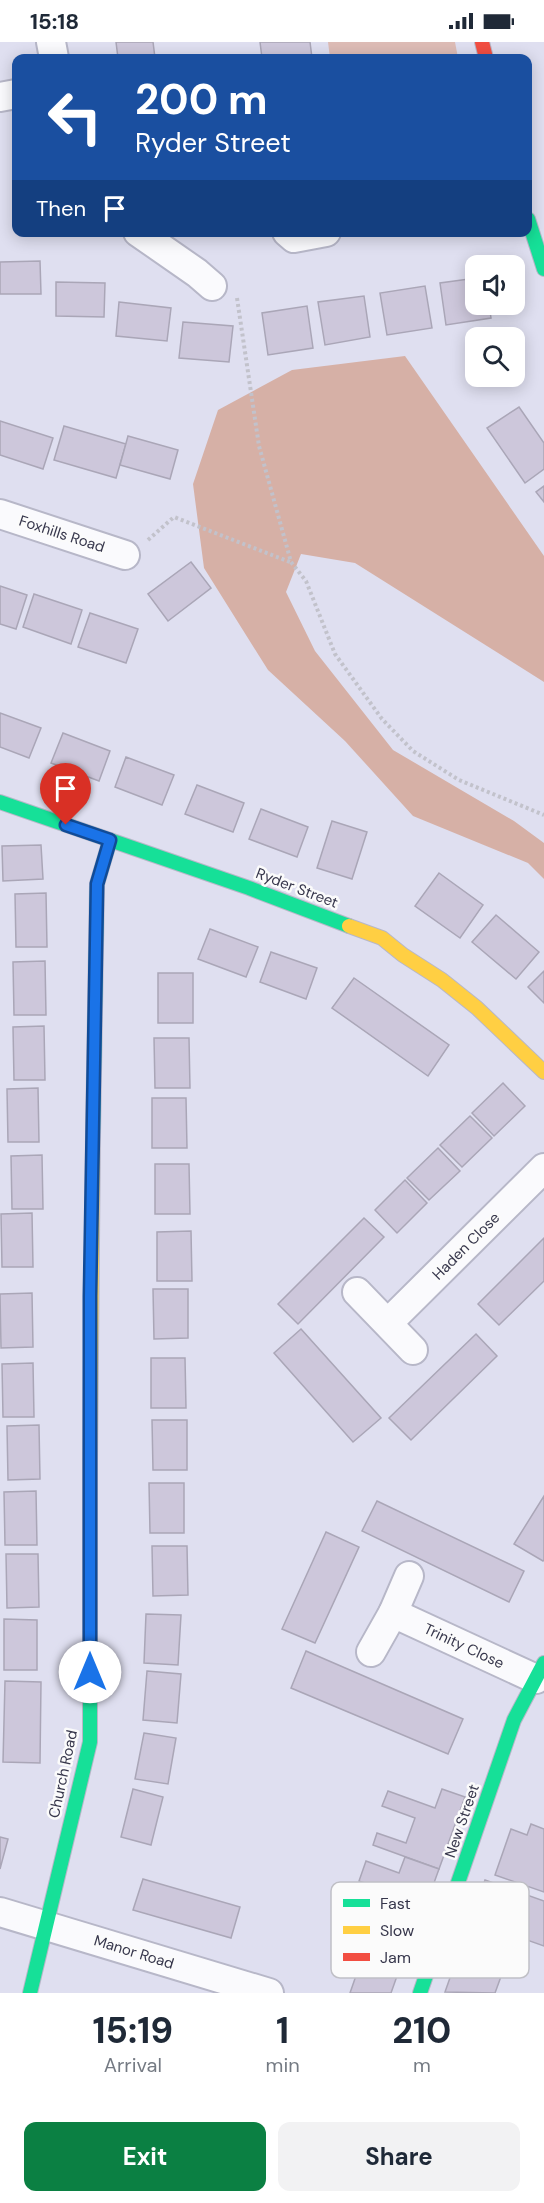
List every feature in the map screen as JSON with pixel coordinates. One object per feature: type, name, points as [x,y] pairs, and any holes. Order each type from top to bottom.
[{"type":"street","points":[[532,232],[544,269]]},
{"type":"street","points":[[145,237],[212,286]]},
{"type":"street","name":"Foxhills Road","points":[[0,514],[135,549]]},
{"type":"street","name":"Ryder Street","points":[[0,802],[249,888],[382,938],[477,1008],[544,1072]]},
{"type":"street","name":"Church Road","points":[[30,1993],[90,1742],[90,1296],[97,884],[110,840]]},
{"type":"street","name":"Haden Close","points":[[388,1323],[544,1168]]},
{"type":"street","points":[[357,1292],[413,1350]]},
{"type":"street","points":[[372,1652],[393,1613],[409,1576]]},
{"type":"street","name":"Trinity Close","points":[[393,1613],[540,1671]]},
{"type":"street","name":"New Street","points":[[458,1882],[514,1720],[540,1671]]},
{"type":"street","name":"Manor Road","points":[[0,1912],[268,1993]]},
{"type":"street","name":"New Street","points":[[420,1993],[425,1978]]},
{"type":"path","points":[[212,286],[235,283],[259,446],[291,562],[306,581],[335,654],[381,719],[413,751],[459,780],[544,815]]},
{"type":"path","points":[[135,549],[174,516],[291,562]]},
{"type":"shaded area","points":[[328,42],[455,42],[457,54],[330,54]]},
{"type":"shaded area","points":[[405,356],[544,556],[544,682],[355,563],[301,554],[286,592],[315,651],[393,750],[514,821],[544,843],[544,879],[528,863],[413,816],[345,741],[268,670],[204,568],[193,484],[218,410],[292,370]]},
{"type":"building","points":[[116,42],[153,42],[154,54],[118,54]]},
{"type":"building","points":[[260,42],[310,42],[312,54],[262,54]]},
{"type":"building","points":[[40,261],[41,294],[0,294],[0,262]]},
{"type":"building","points":[[465,280],[465,315],[491,315],[491,318],[446,325],[440,283]]},
{"type":"building","points":[[56,282],[105,283],[104,317],[56,316]]},
{"type":"building","points":[[425,286],[432,328],[387,335],[380,293]]},
{"type":"building","points":[[364,296],[370,337],[325,345],[318,302]]},
{"type":"building","points":[[119,302],[171,308],[167,341],[116,336]]},
{"type":"building","points":[[307,306],[313,348],[268,355],[262,313]]},
{"type":"building","points":[[183,322],[233,326],[229,362],[179,358]]},
{"type":"building","points":[[519,407],[544,443],[544,469],[525,483],[487,428]]},
{"type":"building","points":[[0,421],[53,438],[43,469],[0,455]]},
{"type":"building","points":[[64,426],[126,444],[116,478],[54,460]]},
{"type":"building","points":[[128,436],[178,450],[170,479],[120,465]]},
{"type":"building","points":[[544,486],[544,502],[536,492]]},
{"type":"building","points":[[191,562],[211,588],[168,621],[148,594]]},
{"type":"building","points":[[0,586],[27,595],[16,629],[0,624]]},
{"type":"building","points":[[34,594],[82,610],[71,644],[23,627]]},
{"type":"building","points":[[90,613],[138,629],[126,663],[78,647]]},
{"type":"building","points":[[0,713],[41,728],[29,758],[0,747]]},
{"type":"building","points":[[63,733],[110,751],[99,781],[51,763]]},
{"type":"building","points":[[126,757],[174,775],[162,805],[115,787]]},
{"type":"building","points":[[197,785],[244,803],[233,832],[185,814]]},
{"type":"building","points":[[261,809],[308,827],[297,857],[249,839]]},
{"type":"building","points":[[332,821],[367,832],[352,879],[317,868]]},
{"type":"building","points":[[41,845],[43,879],[3,881],[2,846]]},
{"type":"building","points":[[439,873],[483,905],[460,938],[415,906]]},
{"type":"building","points":[[46,893],[47,947],[16,947],[15,894]]},
{"type":"building","points":[[496,915],[539,952],[516,979],[472,942]]},
{"type":"building","points":[[210,929],[258,947],[246,977],[198,959]]},
{"type":"building","points":[[271,952],[317,968],[306,999],[260,982]]},
{"type":"building","points":[[45,961],[46,1015],[14,1015],[13,962]]},
{"type":"building","points":[[544,971],[544,1003],[528,987]]},
{"type":"building","points":[[158,973],[193,973],[193,1023],[158,1023]]},
{"type":"building","points":[[354,978],[449,1045],[428,1076],[332,1008]]},
{"type":"building","points":[[44,1026],[45,1080],[14,1080],[13,1027]]},
{"type":"building","points":[[154,1038],[189,1038],[190,1088],[155,1088]]},
{"type":"building","points":[[503,1083],[525,1106],[494,1136],[472,1113]]},
{"type":"building","points":[[38,1088],[39,1142],[8,1142],[7,1089]]},
{"type":"building","points":[[152,1098],[186,1098],[187,1148],[152,1148]]},
{"type":"building","points":[[470,1116],[492,1138],[462,1167],[440,1145]]},
{"type":"building","points":[[438,1148],[460,1171],[429,1200],[407,1178]]},
{"type":"building","points":[[42,1155],[43,1209],[12,1209],[11,1156]]},
{"type":"building","points":[[155,1164],[189,1164],[190,1214],[155,1214]]},
{"type":"building","points":[[405,1180],[427,1203],[397,1233],[375,1210]]},
{"type":"building","points":[[32,1213],[33,1267],[2,1267],[1,1214]]},
{"type":"building","points":[[364,1218],[384,1237],[298,1324],[278,1304]]},
{"type":"building","points":[[191,1231],[192,1281],[157,1281],[157,1232]]},
{"type":"building","points":[[544,1238],[544,1281],[499,1325],[478,1304]]},
{"type":"building","points":[[153,1289],[188,1289],[188,1338],[154,1339]]},
{"type":"building","points":[[32,1293],[33,1347],[1,1348],[0,1294]]},
{"type":"building","points":[[301,1329],[381,1418],[353,1442],[274,1353]]},
{"type":"building","points":[[476,1334],[497,1356],[411,1440],[389,1418]]},
{"type":"building","points":[[151,1358],[185,1358],[186,1408],[151,1408]]},
{"type":"building","points":[[33,1363],[34,1417],[3,1417],[2,1364]]},
{"type":"building","points":[[152,1420],[187,1420],[187,1470],[153,1470]]},
{"type":"building","points":[[39,1425],[40,1479],[8,1480],[7,1426]]},
{"type":"building","points":[[149,1483],[184,1483],[184,1533],[150,1533]]},
{"type":"building","points":[[36,1491],[37,1545],[5,1545],[4,1492]]},
{"type":"building","points":[[544,1496],[544,1560],[543,1561],[514,1544]]},
{"type":"building","points":[[377,1501],[524,1571],[509,1602],[362,1531]]},
{"type":"building","points":[[326,1532],[359,1547],[315,1643],[282,1629]]},
{"type":"building","points":[[152,1546],[187,1546],[188,1595],[153,1596]]},
{"type":"building","points":[[6,1554],[38,1554],[39,1607],[7,1608]]},
{"type":"building","points":[[146,1614],[181,1615],[178,1665],[144,1663]]},
{"type":"building","points":[[4,1619],[37,1620],[37,1670],[4,1670]]},
{"type":"building","points":[[306,1651],[463,1719],[448,1754],[291,1688]]},
{"type":"building","points":[[147,1671],[181,1674],[177,1723],[143,1720]]},
{"type":"building","points":[[5,1681],[41,1682],[40,1763],[3,1762]]},
{"type":"building","points":[[144,1733],[176,1738],[168,1784],[135,1779]]},
{"type":"building","points":[[133,1789],[163,1797],[151,1845],[121,1837]]},
{"type":"building","points":[[442,1789],[465,1797],[439,1869],[373,1845],[377,1833],[406,1843],[415,1818],[382,1806],[388,1791],[435,1808]]},
{"type":"building","points":[[531,1824],[544,1829],[544,1892],[529,1887],[529,1882],[515,1882],[495,1875],[511,1829],[527,1835]]},
{"type":"building","points":[[0,1837],[8,1839],[0,1869]]},
{"type":"building","points":[[405,1857],[439,1869],[434,1882],[359,1881],[366,1861],[399,1873]]},
{"type":"building","points":[[143,1879],[240,1907],[231,1938],[133,1910]]},
{"type":"building","points":[[529,1896],[544,1901],[544,1946],[529,1941]]},
{"type":"building","points":[[355,1978],[396,1978],[391,1993],[350,1993]]},
{"type":"building","points":[[450,1978],[500,1978],[495,1993],[445,1992]]},
{"type":"traffic: fast","points":[[532,232],[544,269]]},
{"type":"traffic: fast","points":[[0,802],[249,888],[349,926]]},
{"type":"traffic: fast","points":[[93,1135],[97,884],[110,840]]},
{"type":"traffic: fast","points":[[30,1993],[90,1742],[90,1461]]},
{"type":"traffic: fast","points":[[458,1882],[514,1720],[544,1663]]},
{"type":"traffic: fast","points":[[420,1993],[425,1978]]},
{"type":"traffic: slow","points":[[349,926],[382,938],[403,955],[442,980],[477,1008],[544,1072]]},
{"type":"traffic: slow","points":[[90,1461],[93,1135]]},
{"type":"traffic: jam","points":[[482,42],[485,54]]},
{"type":"route","points":[[66,825],[110,840],[97,884],[90,1296],[90,1672]]}]
